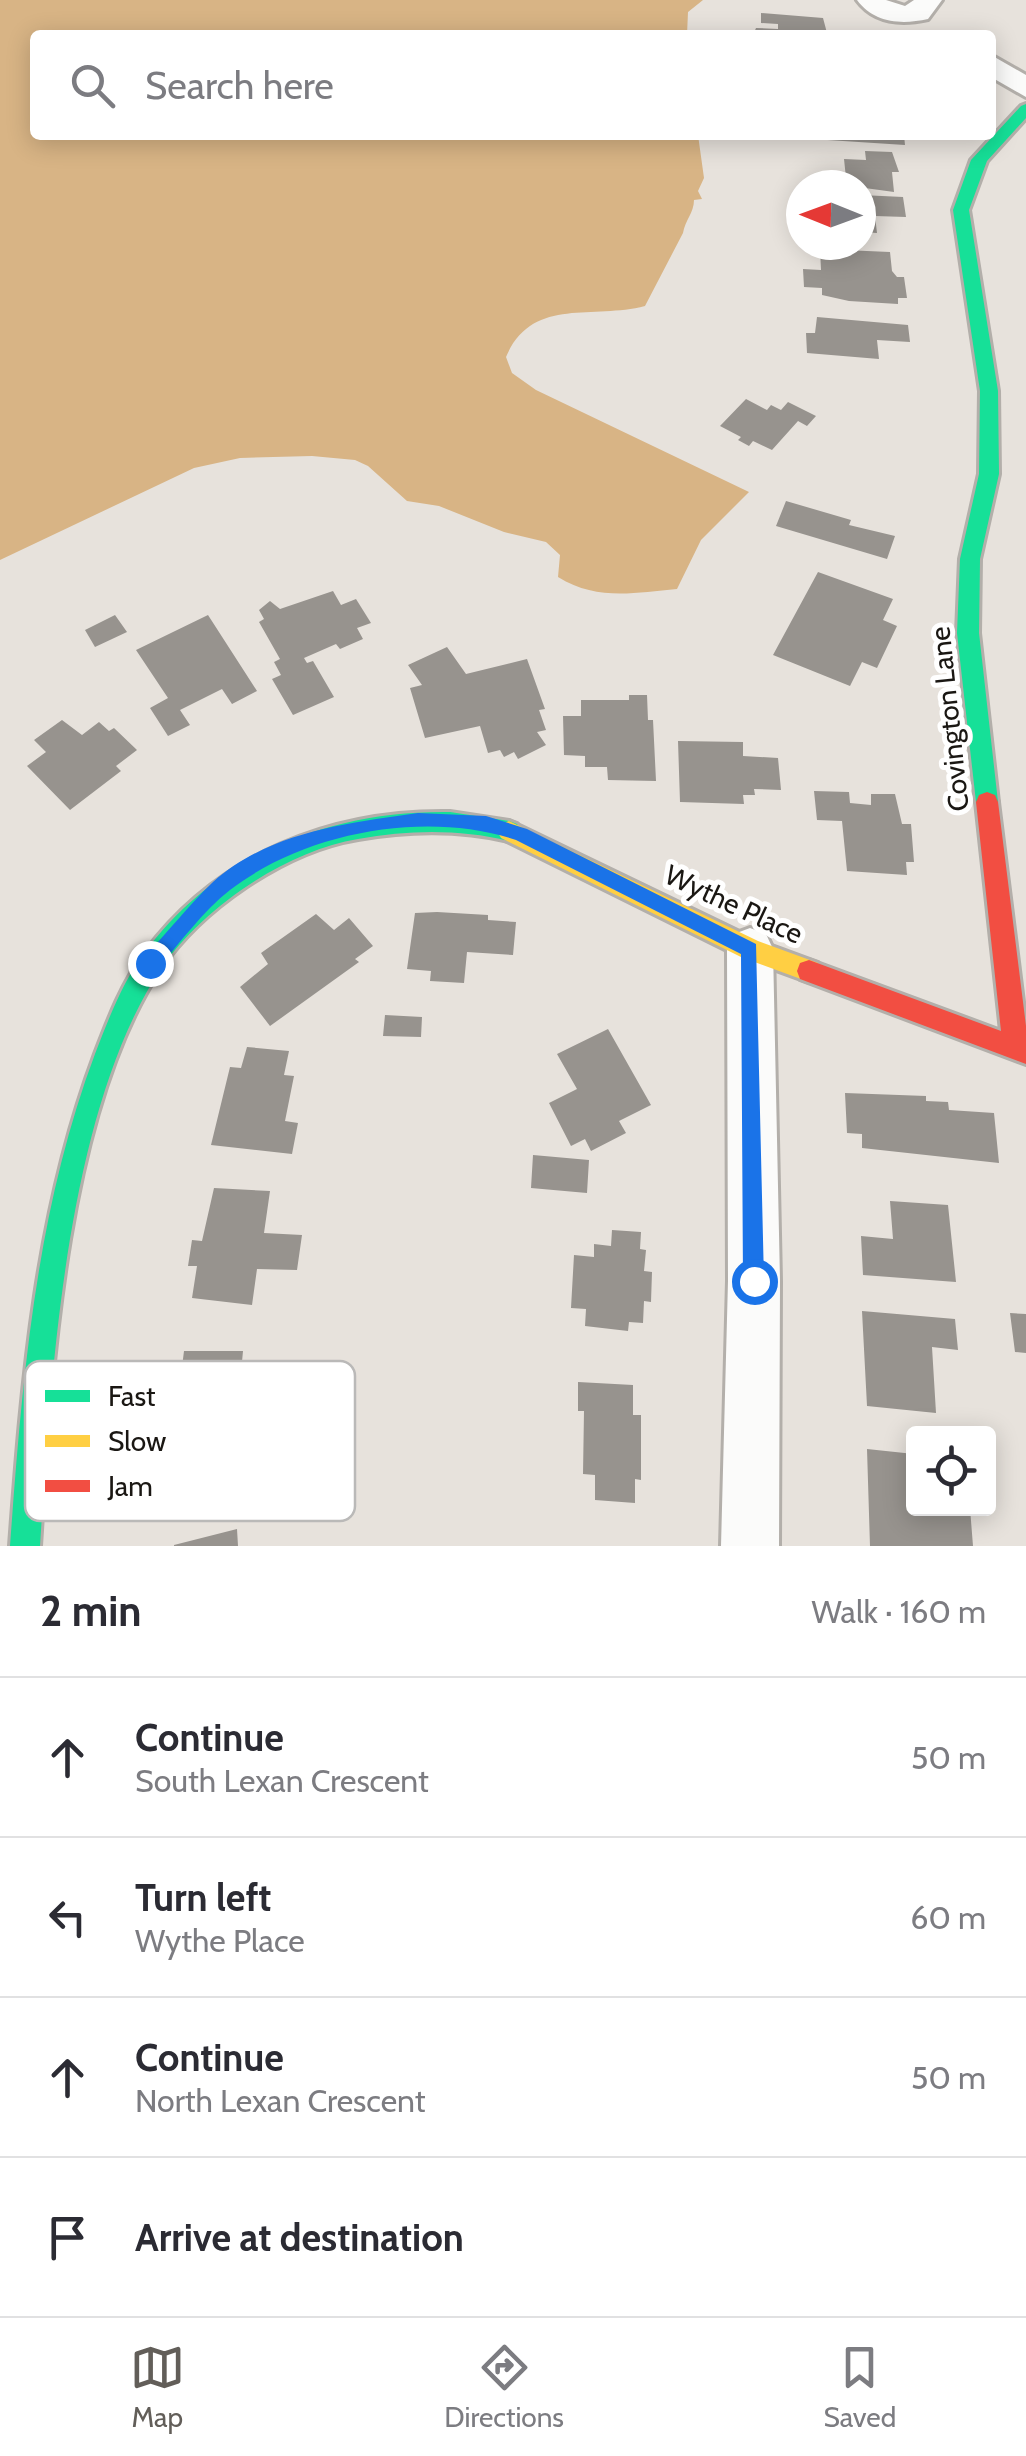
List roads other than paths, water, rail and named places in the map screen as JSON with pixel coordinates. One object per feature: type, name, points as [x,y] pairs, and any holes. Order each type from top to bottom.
[{"type":"street","points":[[871,0],[890,13],[927,12]]},
{"type":"street","points":[[996,67],[1026,88]]},
{"type":"street","name":"Covington Lane","points":[[1021,1050],[968,633],[970,559],[989,474],[989,390],[961,210],[979,160],[1026,109]]},
{"type":"street","name":"Wythe Place","points":[[42,1361],[50,1290],[86,1118],[120,1028],[150,963],[221,886],[274,851],[343,831],[418,820],[486,823],[521,834],[750,950],[1021,1050]]},
{"type":"street","points":[[750,950],[754,1262],[750,1546]]},
{"type":"street","name":"Wythe Place","points":[[25,1546],[26,1521]]}]
